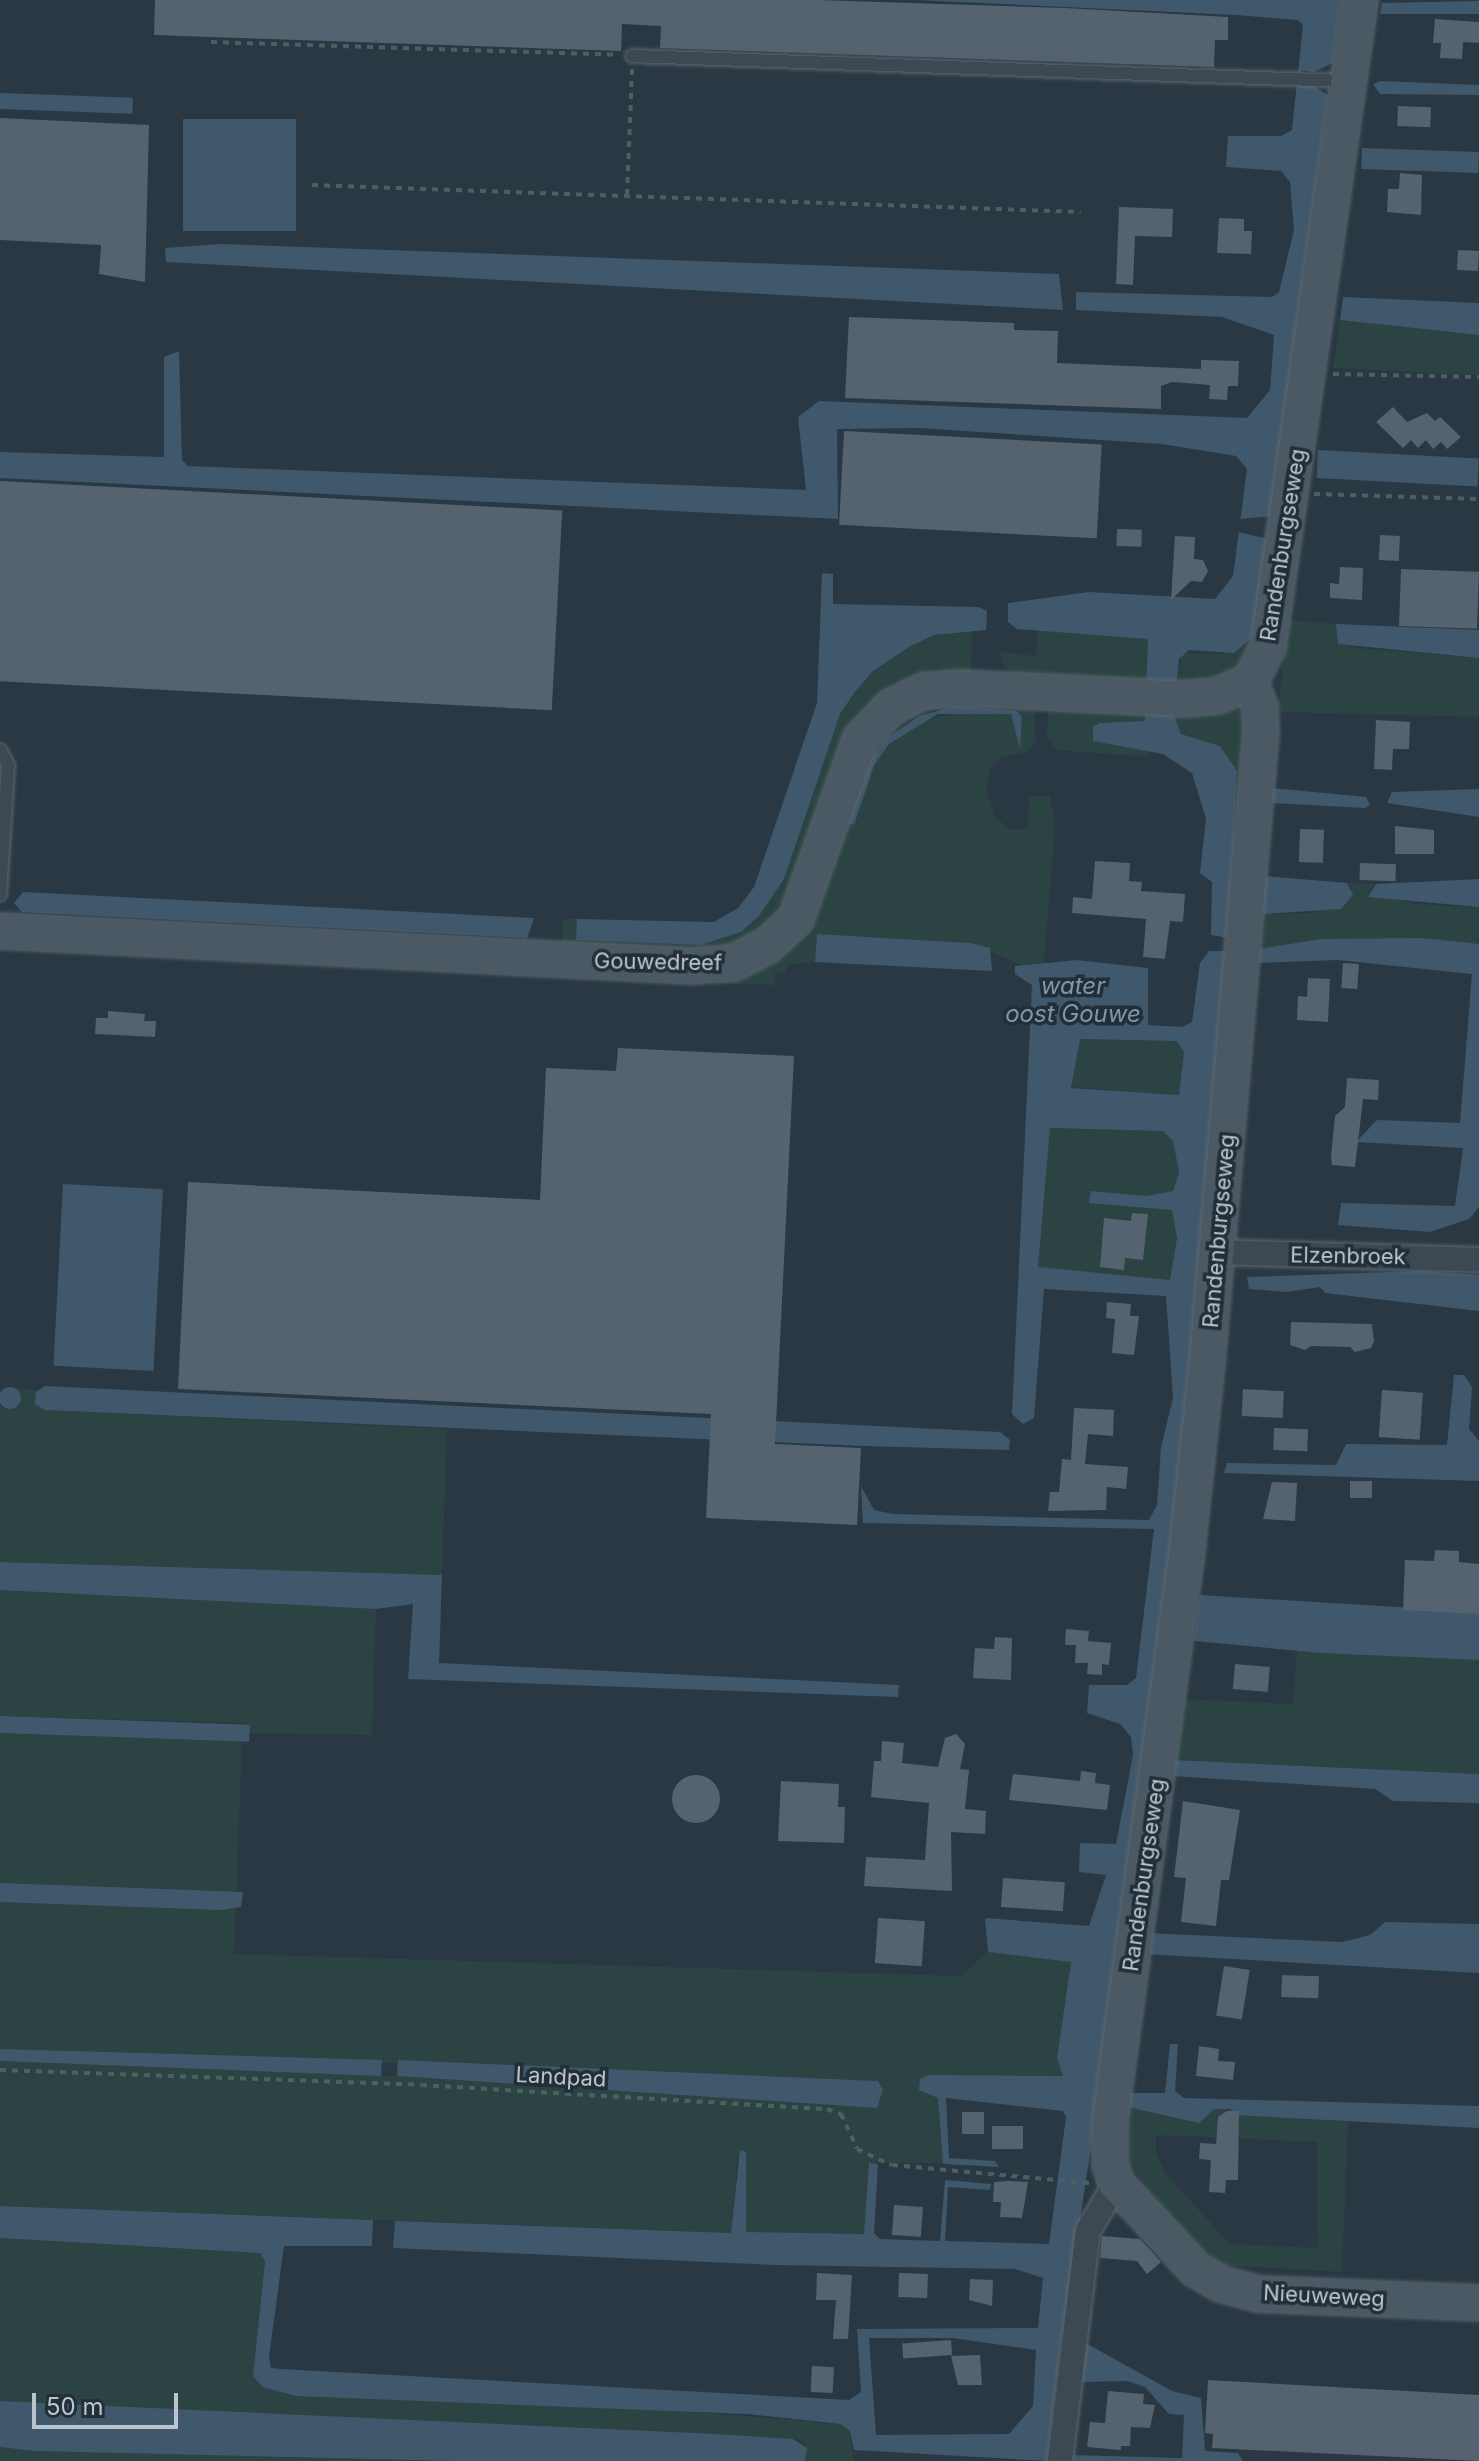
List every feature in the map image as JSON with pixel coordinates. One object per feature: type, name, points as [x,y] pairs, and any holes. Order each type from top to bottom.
[{"type":"street","name":"Randenburgseweg","points":[[1103,2183],[1186,1558],[1217,1252],[1261,732],[1260,707],[1250,682],[1268,647],[1311,374],[1360,0]]},
{"type":"street","name":"Gouwedreef","points":[[0,931],[676,966],[733,963],[767,946],[796,919],[860,740],[891,707],[924,691],[960,688],[1181,699],[1217,696],[1250,682]]},
{"type":"street","name":"Elzenbroek","points":[[1217,1252],[1479,1260]]},
{"type":"street","name":"Nieuweweg","points":[[1103,2183],[1195,2269],[1221,2284],[1258,2294],[1479,2303]]},
{"type":"street","points":[[1060,2461],[1088,2231],[1103,2183]]},
{"type":"lane","points":[[632,56],[1348,81]]},
{"type":"lane","points":[[0,750],[8,765],[0,895]]},
{"type":"path","points":[[211,42],[632,56],[627,195]]},
{"type":"path","points":[[312,185],[1081,212]]},
{"type":"path","points":[[1311,374],[1479,377]]},
{"type":"path","points":[[1292,493],[1479,499]]},
{"type":"path","name":"Landpad","points":[[0,2070],[421,2085],[827,2109],[841,2114],[857,2149],[886,2158],[898,2166],[1103,2183]]},
{"type":"green space","points":[[1340,320],[1479,335],[1479,375],[1333,368]]},
{"type":"green space","points":[[1288,620],[1336,624],[1338,644],[1357,648],[1479,658],[1479,717],[1278,712]]},
{"type":"green space","points":[[972,629],[971,676],[893,692],[799,888],[769,929],[723,953],[572,950],[562,940],[563,919],[577,919],[576,940],[701,945],[741,932],[815,785],[840,714],[854,693],[873,671],[909,647],[934,635]]},
{"type":"green space","points":[[1038,630],[1148,639],[1149,686],[1017,679],[1001,662],[1001,652],[1036,656]]},
{"type":"green space","points":[[1254,636],[1255,648],[1236,670],[1222,680],[1176,687],[1182,654],[1222,654]]},
{"type":"green space","points":[[1028,700],[1034,709],[1036,741],[1026,752],[1002,757],[990,769],[986,788],[995,817],[1011,830],[1027,828],[1029,796],[1050,796],[1055,826],[1043,974],[970,943],[818,934],[815,962],[786,965],[786,972],[775,973],[775,985],[656,981],[755,968],[870,744],[919,706]],"holes":[[[934,710],[1017,711],[1022,717],[1020,749],[1011,714],[956,712],[923,721],[889,744],[874,766],[854,825],[868,763],[909,721]]]},
{"type":"green space","points":[[1231,705],[1247,714],[1234,938],[1220,746],[1181,734],[1174,715]]},
{"type":"green space","points":[[1049,706],[1148,707],[1156,738],[1148,757],[1057,750],[1047,736]]},
{"type":"green space","points":[[1347,883],[1376,884],[1369,889],[1413,904],[1479,907],[1479,944],[1320,939],[1260,949],[1263,914],[1312,913],[1352,889]]},
{"type":"green space","points":[[1079,1039],[1177,1041],[1184,1052],[1180,1095],[1071,1087]]},
{"type":"green space","points":[[1049,1128],[1163,1131],[1173,1141],[1179,1172],[1173,1191],[1147,1196],[1092,1191],[1089,1202],[1172,1210],[1177,1238],[1170,1280],[1038,1268]]},
{"type":"green space","points":[[19,1389],[39,1390],[45,1410],[447,1429],[442,1575],[0,1562],[0,1406],[20,1407]]},
{"type":"green space","points":[[0,1590],[376,1609],[372,1735],[249,1733],[249,1723],[0,1716]]},
{"type":"green space","points":[[1297,1651],[1479,1660],[1479,1774],[1174,1760],[1184,1699],[1293,1704]]},
{"type":"green space","points":[[0,1733],[242,1741],[237,1891],[0,1883]]},
{"type":"green space","points":[[0,1902],[235,1908],[234,1954],[961,1976],[988,1952],[1071,1961],[1057,2057],[1063,2077],[920,2090],[938,2097],[943,2163],[869,2163],[865,2234],[745,2232],[738,2152],[731,2233],[0,2206],[0,2061],[397,2076],[877,2108],[883,2090],[878,2081],[0,2049]]},
{"type":"green space","points":[[1128,2107],[1231,2109],[1234,2115],[1348,2121],[1342,2272],[1221,2265],[1196,2245],[1128,2165],[1119,2147]],"holes":[[[1156,2135],[1317,2142],[1318,2248],[1230,2244],[1166,2174],[1156,2153]]]},
{"type":"green space","points":[[0,2238],[260,2253],[265,2261],[253,2376],[841,2424],[850,2431],[854,2461],[805,2461],[805,2442],[793,2439],[0,2401]]},
{"type":"green space","points":[[0,2447],[35,2451],[453,2461],[0,2461]]},
{"type":"water","points":[[917,0],[1341,0],[1254,636],[1234,653],[1189,650],[1179,659],[1174,715],[1181,734],[1220,746],[1237,771],[1228,938],[1211,935],[1212,882],[1200,873],[1206,819],[1192,773],[1163,754],[1093,741],[1093,727],[1100,723],[1145,721],[1148,639],[1017,629],[1008,622],[1008,603],[1089,592],[1215,599],[1233,576],[1247,469],[1236,456],[1162,444],[919,428],[837,429],[838,519],[0,478],[0,452],[164,457],[164,357],[179,351],[182,460],[188,466],[806,490],[798,417],[819,401],[1247,418],[1270,390],[1274,335],[1222,317],[1076,310],[1076,292],[1272,297],[1279,292],[1294,230],[1290,182],[1281,171],[1226,167],[1228,136],[1281,136],[1292,130],[1303,25],[1298,20],[1236,15]]},
{"type":"water","points":[[1479,1],[1479,14],[1380,14],[1382,3]]},
{"type":"water","points":[[1381,81],[1479,85],[1479,95],[1380,94],[1373,84]]},
{"type":"water","points":[[0,93],[133,98],[132,114],[0,109]]},
{"type":"water","points":[[183,119],[296,119],[296,231],[183,231]]},
{"type":"water","points":[[1362,148],[1479,152],[1478,173],[1361,169]]},
{"type":"water","points":[[221,244],[1059,274],[1063,310],[166,262],[165,248]]},
{"type":"water","points":[[1343,297],[1479,303],[1479,335],[1340,320]]},
{"type":"water","points":[[1318,450],[1479,458],[1477,486],[1317,478]]},
{"type":"water","points":[[822,573],[833,574],[833,604],[978,607],[987,611],[986,630],[934,635],[873,671],[854,693],[840,714],[784,879],[759,916],[741,932],[701,945],[576,940],[577,919],[714,922],[738,908],[754,887],[817,703]]},
{"type":"water","points":[[1336,624],[1479,630],[1479,658],[1338,644]]},
{"type":"water","points":[[955,706],[1017,711],[1022,717],[1020,749],[1011,714],[938,714],[889,744],[874,766],[854,825],[849,823],[868,763],[886,739],[919,716]]},
{"type":"water","points":[[1272,788],[1366,797],[1370,804],[1366,808],[1271,803]]},
{"type":"water","points":[[1479,789],[1479,817],[1387,803],[1392,792]]},
{"type":"water","points":[[1265,876],[1347,883],[1353,895],[1341,909],[1263,914]]},
{"type":"water","points":[[1479,879],[1479,907],[1368,897],[1376,884]]},
{"type":"water","points":[[23,892],[534,918],[527,938],[22,912],[14,903]]},
{"type":"water","points":[[817,934],[970,943],[990,948],[992,971],[815,962]]},
{"type":"water","points":[[1421,938],[1479,944],[1479,1207],[1469,1219],[1430,1232],[1338,1225],[1341,1203],[1455,1206],[1463,1148],[1356,1142],[1377,1120],[1460,1123],[1472,974],[1338,960],[1259,963],[1260,949],[1320,939]]},
{"type":"water","name":"water oost Gouwe","points":[[1209,951],[1227,951],[1191,1395],[1147,1785],[1061,2342],[1047,2461],[854,2450],[850,2431],[841,2424],[747,2414],[296,2396],[263,2387],[253,2376],[265,2261],[260,2253],[0,2238],[0,2206],[373,2220],[372,2246],[284,2246],[269,2357],[271,2368],[281,2369],[849,2400],[861,2392],[857,2329],[1038,2328],[1043,2278],[1015,2269],[776,2265],[393,2248],[395,2221],[731,2233],[740,2150],[746,2152],[746,2232],[864,2234],[869,2163],[878,2164],[874,2233],[880,2239],[940,2241],[945,2180],[991,2184],[990,2190],[948,2187],[945,2241],[1049,2244],[1066,2117],[1063,2111],[946,2098],[949,2158],[995,2161],[999,2167],[943,2164],[938,2098],[919,2090],[920,2079],[928,2075],[1063,2076],[1057,2058],[1071,1962],[988,1952],[985,1918],[1089,1926],[1106,1875],[1079,1872],[1080,1843],[1116,1844],[1133,1755],[1131,1737],[1120,1724],[1087,1713],[1089,1685],[1127,1685],[1136,1678],[1154,1529],[863,1523],[861,1486],[874,1510],[893,1514],[1149,1520],[1157,1505],[1161,1447],[1173,1398],[1166,1296],[1044,1289],[1034,1418],[1023,1424],[1012,1414],[1032,985],[1015,974],[1015,966],[1077,960],[1148,968],[1148,1025],[1182,1027],[1192,1022],[1200,963]],"holes":[[[1080,1039],[1177,1041],[1184,1052],[1179,1095],[1071,1088]],[[1050,1128],[1163,1131],[1173,1141],[1179,1172],[1173,1191],[1147,1196],[1091,1191],[1089,1203],[1172,1210],[1177,1238],[1170,1280],[1038,1267]],[[869,2338],[953,2338],[1036,2350],[1033,2406],[1009,2434],[876,2435]]]},
{"type":"water","points":[[63,1184],[163,1189],[153,1371],[53,1366]]},
{"type":"water","points":[[1420,1271],[1479,1275],[1479,1311],[1325,1293],[1320,1287],[1287,1292],[1249,1289],[1247,1277]]},
{"type":"water","points":[[1454,1375],[1464,1375],[1472,1387],[1469,1429],[1479,1441],[1479,1481],[1224,1473],[1227,1463],[1336,1465],[1346,1444],[1447,1445]]},
{"type":"water","points":[[45,1386],[1000,1432],[1010,1440],[1009,1450],[863,1446],[45,1410],[35,1404],[36,1392]]},
{"type":"water","points":[[10,1387],[18,1390],[21,1398],[18,1406],[10,1409],[2,1406],[-1,1398],[2,1390]]},
{"type":"water","points":[[0,1562],[442,1575],[439,1663],[899,1685],[898,1697],[408,1679],[413,1604],[376,1609],[0,1590]]},
{"type":"water","points":[[1200,1595],[1479,1612],[1479,1660],[1321,1653],[1194,1641]]},
{"type":"water","points":[[0,1716],[250,1725],[249,1742],[0,1733]]},
{"type":"water","points":[[1174,1760],[1479,1774],[1479,1803],[1393,1801],[1375,1789],[1172,1776]]},
{"type":"water","points":[[0,1883],[243,1892],[241,1907],[222,1910],[0,1902]]},
{"type":"water","points":[[1385,1922],[1479,1924],[1479,1973],[1144,1954],[1147,1933],[1342,1942],[1370,1935]]},
{"type":"water","points":[[1170,2044],[1178,2044],[1175,2091],[1184,2098],[1479,2106],[1479,2128],[1233,2115],[1231,2109],[1214,2109],[1199,2123],[1128,2107],[1128,2093],[1165,2093]]},
{"type":"water","points":[[0,2049],[382,2060],[381,2076],[0,2061]]},
{"type":"water","points":[[398,2060],[878,2081],[883,2090],[877,2108],[397,2076]]},
{"type":"water","points":[[1082,2341],[1172,2391],[1201,2398],[1205,2451],[1238,2453],[1243,2461],[1069,2461],[1069,2455],[1182,2458],[1184,2415],[1169,2414],[1145,2387],[1127,2381],[1078,2382]]},
{"type":"water","points":[[0,2401],[715,2434],[793,2439],[807,2448],[805,2461],[454,2461],[35,2451],[0,2447]]},
{"type":"pier","points":[[1335,62],[1332,97],[1313,86],[1299,86],[1301,70],[1314,72]]},
{"type":"pier","points":[[1272,516],[1268,539],[1238,532],[1241,519]]},
{"type":"building","points":[[155,0],[818,0],[1065,8],[1228,17],[1228,40],[1215,40],[1214,67],[660,48],[661,26],[622,24],[621,51],[154,35]]},
{"type":"building","points":[[1435,19],[1479,22],[1479,43],[1463,42],[1462,59],[1440,58],[1441,43],[1433,43]]},
{"type":"building","points":[[1398,106],[1431,107],[1430,127],[1397,126]]},
{"type":"building","points":[[0,118],[149,125],[145,282],[99,274],[101,245],[0,240]]},
{"type":"building","points":[[1400,173],[1422,175],[1421,215],[1387,212],[1388,189],[1399,189]]},
{"type":"building","points":[[1119,207],[1173,209],[1172,237],[1135,236],[1133,285],[1116,284]]},
{"type":"building","points":[[1219,218],[1244,219],[1244,231],[1252,231],[1251,254],[1217,253]]},
{"type":"building","points":[[1458,250],[1479,251],[1478,271],[1457,270]]},
{"type":"building","points":[[849,317],[1014,323],[1014,330],[1058,331],[1057,363],[1201,369],[1201,360],[1239,361],[1238,386],[1228,386],[1227,400],[1209,399],[1210,385],[1172,382],[1161,386],[1161,409],[845,398]]},
{"type":"building","points":[[1393,407],[1407,422],[1427,413],[1435,421],[1440,417],[1461,437],[1447,449],[1441,442],[1433,449],[1426,440],[1418,448],[1411,440],[1403,448],[1376,422]]},
{"type":"building","points":[[844,431],[1102,445],[1097,538],[839,525]]},
{"type":"building","points":[[0,481],[562,510],[552,710],[0,681]]},
{"type":"building","points":[[1117,529],[1142,530],[1141,547],[1116,546]]},
{"type":"building","points":[[1380,535],[1400,536],[1399,561],[1379,560]]},
{"type":"building","points":[[1175,536],[1195,537],[1194,559],[1203,560],[1208,571],[1202,582],[1191,581],[1171,600]]},
{"type":"building","points":[[1340,567],[1363,568],[1362,600],[1330,598],[1330,583],[1339,584]]},
{"type":"building","points":[[1401,569],[1479,572],[1477,629],[1399,626]]},
{"type":"building","points":[[1376,720],[1410,722],[1409,749],[1393,749],[1392,770],[1374,769]]},
{"type":"building","points":[[1395,826],[1434,830],[1434,854],[1395,854]]},
{"type":"building","points":[[1300,829],[1324,830],[1323,863],[1299,862]]},
{"type":"building","points":[[1095,861],[1130,863],[1129,881],[1142,882],[1141,891],[1185,894],[1183,922],[1170,921],[1165,959],[1143,957],[1146,919],[1072,913],[1073,897],[1092,899]]},
{"type":"building","points":[[1360,863],[1396,864],[1395,881],[1359,880]]},
{"type":"building","points":[[1343,963],[1359,964],[1357,989],[1341,988]]},
{"type":"building","points":[[1308,978],[1330,979],[1328,1022],[1297,1020],[1298,996],[1307,997]]},
{"type":"building","points":[[108,1011],[145,1014],[144,1021],[156,1021],[155,1037],[95,1034],[96,1018],[108,1018]]},
{"type":"building","points":[[618,1048],[794,1056],[775,1444],[861,1448],[857,1525],[706,1518],[711,1414],[178,1389],[188,1182],[540,1200],[546,1068],[616,1071]]},
{"type":"building","points":[[1347,1078],[1379,1080],[1378,1100],[1363,1099],[1355,1167],[1332,1165],[1331,1156],[1335,1116],[1345,1107]]},
{"type":"building","points":[[1132,1213],[1148,1214],[1143,1260],[1125,1258],[1124,1270],[1100,1267],[1104,1218],[1131,1221]]},
{"type":"building","points":[[1107,1302],[1131,1304],[1130,1316],[1139,1316],[1134,1355],[1112,1353],[1115,1319],[1106,1318]]},
{"type":"building","points":[[1291,1322],[1372,1324],[1374,1341],[1371,1348],[1355,1352],[1350,1347],[1311,1346],[1305,1350],[1290,1345]]},
{"type":"building","points":[[1243,1389],[1284,1391],[1283,1418],[1242,1416]]},
{"type":"building","points":[[1382,1390],[1423,1393],[1420,1440],[1379,1437]]},
{"type":"building","points":[[1074,1408],[1114,1410],[1113,1436],[1088,1434],[1085,1464],[1128,1467],[1126,1489],[1107,1487],[1106,1510],[1048,1511],[1050,1492],[1059,1492],[1062,1459],[1071,1460]]},
{"type":"building","points":[[1274,1428],[1308,1429],[1307,1451],[1273,1450]]},
{"type":"building","points":[[1350,1481],[1372,1481],[1372,1498],[1350,1498]]},
{"type":"building","points":[[1272,1482],[1297,1483],[1295,1521],[1263,1519]]},
{"type":"building","points":[[1435,1550],[1459,1551],[1459,1562],[1479,1564],[1479,1614],[1403,1610],[1405,1560],[1434,1561]]},
{"type":"building","points":[[1066,1629],[1089,1631],[1088,1641],[1111,1643],[1109,1665],[1102,1664],[1102,1675],[1087,1674],[1088,1663],[1075,1663],[1076,1645],[1065,1645]]},
{"type":"building","points":[[995,1637],[1012,1638],[1011,1680],[973,1678],[975,1648],[994,1649]]},
{"type":"building","points":[[1235,1664],[1270,1667],[1268,1692],[1233,1689]]},
{"type":"building","points":[[956,1734],[965,1744],[960,1769],[969,1770],[965,1809],[986,1811],[985,1834],[951,1832],[952,1891],[864,1886],[866,1857],[925,1860],[929,1803],[871,1797],[874,1761],[881,1761],[882,1741],[904,1743],[902,1763],[938,1767],[945,1738]]},
{"type":"building","points":[[1081,1771],[1096,1773],[1095,1783],[1110,1785],[1107,1810],[1009,1800],[1013,1774],[1080,1781]]},
{"type":"building","points":[[696,1775],[713,1782],[720,1799],[713,1816],[696,1823],[679,1816],[672,1799],[679,1782]]},
{"type":"building","points":[[781,1781],[839,1784],[838,1807],[845,1807],[844,1843],[778,1841]]},
{"type":"building","points":[[1183,1801],[1240,1810],[1229,1880],[1221,1880],[1216,1926],[1181,1922],[1186,1878],[1174,1877]]},
{"type":"building","points":[[1003,1878],[1065,1882],[1063,1911],[1001,1907]]},
{"type":"building","points":[[878,1918],[925,1921],[922,1966],[875,1963]]},
{"type":"building","points":[[1224,1966],[1250,1970],[1242,2019],[1216,2015]]},
{"type":"building","points":[[1282,1975],[1319,1976],[1318,1998],[1281,1997]]},
{"type":"building","points":[[1199,2046],[1219,2049],[1218,2061],[1235,2062],[1233,2080],[1196,2076]]},
{"type":"building","points":[[1227,2111],[1239,2111],[1238,2180],[1226,2180],[1225,2193],[1209,2192],[1211,2160],[1199,2159],[1200,2143],[1216,2144],[1218,2117]]},
{"type":"building","points":[[962,2112],[984,2112],[984,2134],[962,2134]]},
{"type":"building","points":[[992,2126],[1023,2126],[1023,2149],[992,2149]]},
{"type":"building","points":[[994,2182],[1028,2182],[1022,2218],[1000,2217],[1001,2202],[993,2202]]},
{"type":"building","points":[[894,2205],[923,2207],[921,2237],[892,2235]]},
{"type":"building","points":[[1102,2236],[1140,2239],[1161,2262],[1147,2274],[1137,2261],[1100,2258]]},
{"type":"building","points":[[817,2273],[852,2275],[848,2339],[833,2339],[836,2300],[816,2300]]},
{"type":"building","points":[[899,2273],[928,2274],[927,2298],[898,2297]]},
{"type":"building","points":[[970,2279],[993,2280],[992,2306],[969,2300]]},
{"type":"building","points":[[951,2340],[952,2355],[903,2358],[902,2343]]},
{"type":"building","points":[[980,2355],[982,2385],[958,2385],[951,2356]]},
{"type":"building","points":[[812,2366],[834,2367],[833,2393],[811,2392]]},
{"type":"building","points":[[1208,2380],[1479,2395],[1479,2461],[1212,2448],[1213,2434],[1205,2433]]},
{"type":"building","points":[[1108,2391],[1144,2394],[1143,2404],[1155,2405],[1150,2428],[1131,2427],[1130,2446],[1121,2446],[1121,2450],[1087,2447],[1090,2422],[1105,2423]]}]
